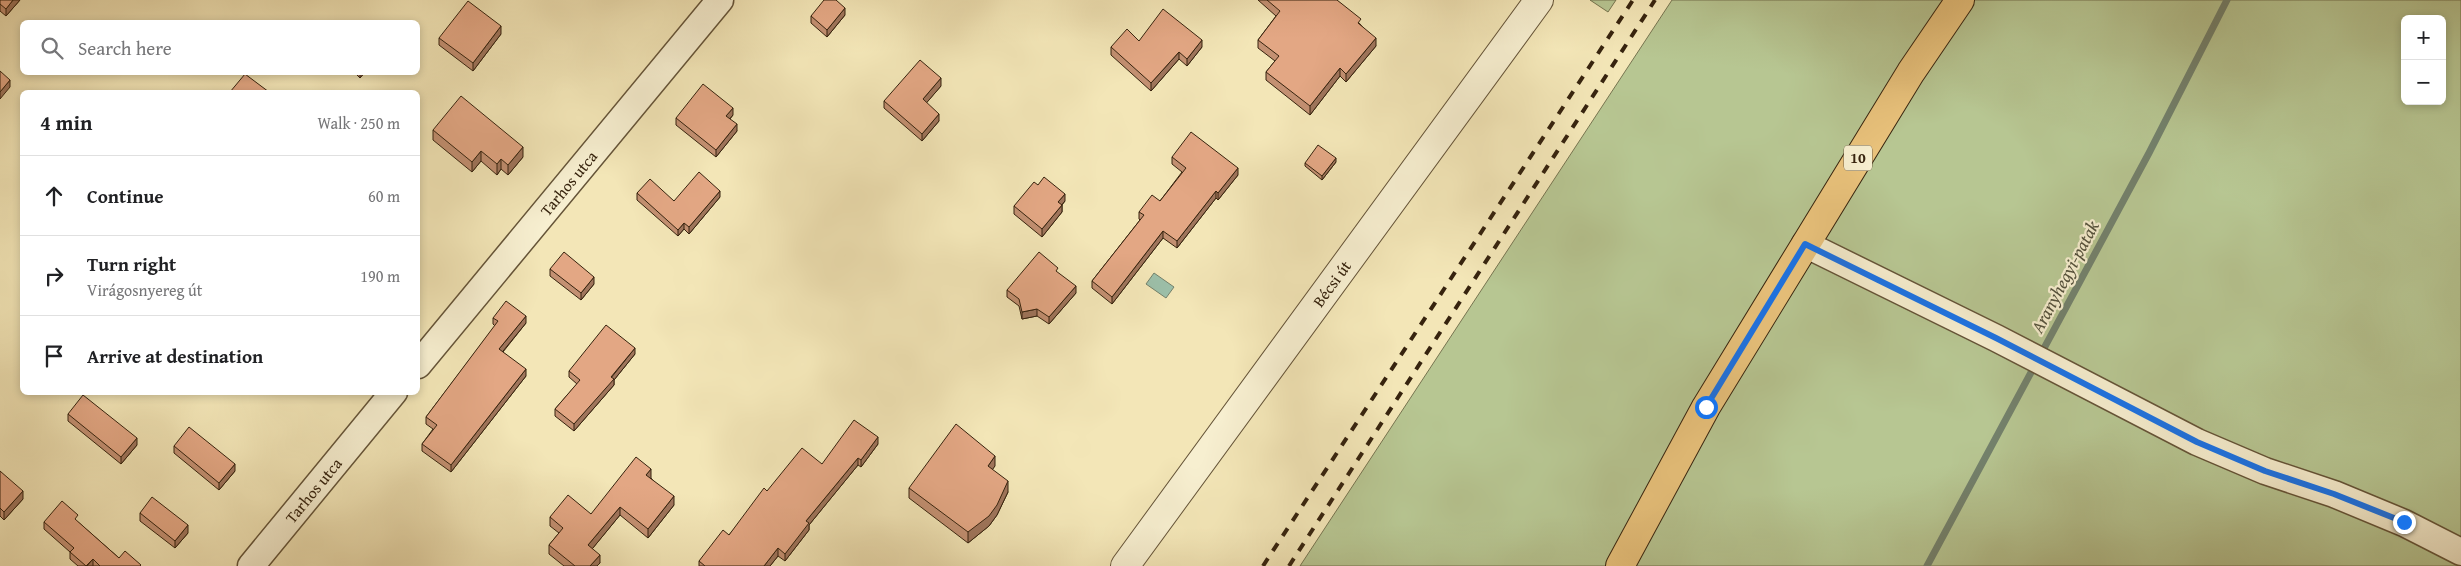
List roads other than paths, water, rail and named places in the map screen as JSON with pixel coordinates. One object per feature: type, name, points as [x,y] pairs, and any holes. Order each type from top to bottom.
[{"type":"main road","name":"10","points":[[1620,566],[1706,407],[1911,72],[1960,0]]},
{"type":"street","name":"Tarhos utca","points":[[420,363],[720,0]]},
{"type":"street","name":"Bécsi út","points":[[1125,566],[1539,0]]},
{"type":"street","points":[[1805,244],[1996,338],[2197,442],[2265,471],[2334,494],[2404,522],[2461,552]]},
{"type":"street","name":"Tarhos utca","points":[[251,566],[392,395]]},
{"type":"waterway","name":"Aranyhegyi-patak","points":[[1927,566],[2149,153],[2227,0]]},
{"type":"railway","points":[[1263,566],[1633,0]]},
{"type":"railway","points":[[1289,566],[1655,0]]}]
